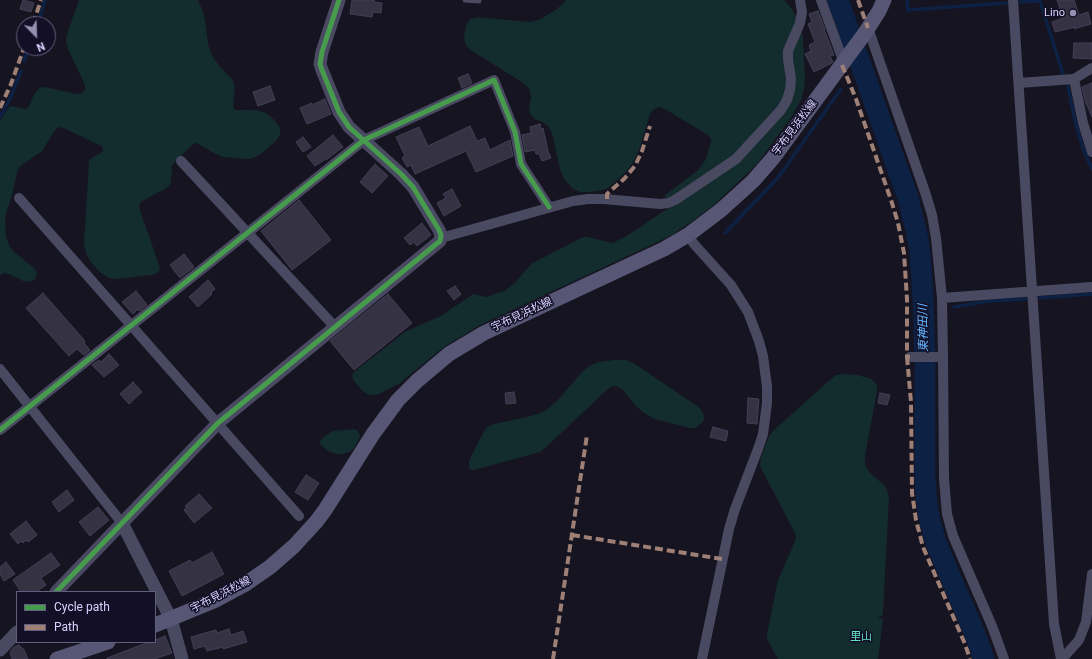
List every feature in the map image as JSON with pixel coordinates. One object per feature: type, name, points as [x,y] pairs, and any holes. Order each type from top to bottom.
[{"type":"main road","name":"宇布見浜松線","points":[[156,625],[216,600],[244,585],[270,567],[294,546],[325,510],[373,434],[398,400],[417,381],[449,354],[460,346],[484,333],[651,256],[688,235],[721,210],[763,170],[867,30],[884,0]]},
{"type":"main road","points":[[57,659],[105,643]]},
{"type":"street","points":[[57,591],[218,423],[440,241],[442,235],[413,187],[401,174],[349,127],[339,112],[320,64],[322,52],[339,0]]},
{"type":"street","points":[[441,238],[573,201],[604,199],[660,204],[675,200],[736,159],[781,110],[790,90],[791,79],[788,51],[800,23],[802,12],[800,0]]},
{"type":"street","points":[[821,0],[844,62]]},
{"type":"street","points":[[1013,0],[1054,624],[1062,659]]},
{"type":"street","points":[[867,30],[929,203],[936,238],[942,298],[944,491],[947,514],[953,536],[992,626],[1004,659]]},
{"type":"street","points":[[1019,83],[1074,80],[1092,68]]},
{"type":"street","points":[[0,430],[364,140],[494,80],[515,132],[521,164],[549,208]]},
{"type":"street","points":[[1074,80],[1081,117],[1092,152]]},
{"type":"street","points":[[181,161],[335,327]]},
{"type":"street","points":[[19,198],[299,516]]},
{"type":"street","points":[[688,235],[694,244],[731,286],[748,312],[761,349],[766,372],[767,387],[767,403],[763,434],[729,529],[702,659]]},
{"type":"street","points":[[942,298],[1092,287]]},
{"type":"street","points":[[910,357],[942,357]]},
{"type":"street","points":[[0,369],[122,523],[171,619],[182,659]]},
{"type":"street","points":[[1062,659],[1078,640],[1085,626],[1092,574]]},
{"type":"street","points":[[0,650],[16,633]]},
{"type":"lane","points":[[465,0],[479,1]]},
{"type":"green space","points":[[79,0],[198,0],[205,20],[208,44],[212,56],[233,81],[235,87],[233,106],[235,110],[255,110],[264,112],[277,123],[280,128],[280,135],[277,140],[262,153],[256,157],[248,159],[223,157],[196,143],[193,144],[172,165],[171,182],[169,186],[141,202],[139,206],[160,270],[152,275],[115,279],[109,278],[100,272],[90,261],[84,244],[89,160],[102,152],[103,148],[64,128],[59,127],[55,130],[42,151],[18,169],[5,217],[6,237],[9,245],[13,251],[34,268],[37,273],[35,279],[30,282],[23,281],[9,274],[4,273],[0,275],[0,121],[9,107],[28,108],[35,93],[40,88],[45,87],[77,94],[82,93],[85,90],[85,85],[68,49],[66,40]]},
{"type":"green space","points":[[566,0],[784,0],[792,9],[799,22],[803,37],[805,79],[801,100],[791,118],[757,164],[715,204],[672,235],[480,325],[444,347],[400,383],[379,394],[367,394],[353,380],[352,376],[354,372],[406,331],[441,316],[473,294],[486,297],[504,291],[515,283],[531,264],[579,239],[588,237],[612,243],[625,237],[676,203],[676,195],[665,198],[665,195],[697,171],[706,159],[711,142],[708,135],[665,109],[659,107],[654,109],[650,114],[639,150],[632,164],[627,171],[612,185],[606,189],[589,192],[580,192],[572,188],[565,180],[560,169],[552,133],[548,126],[535,119],[530,114],[530,90],[525,84],[472,51],[466,46],[464,38],[466,25],[470,19],[478,17],[529,22],[535,21],[557,9]]},
{"type":"green space","points":[[627,360],[635,364],[700,408],[703,413],[703,422],[695,428],[690,428],[654,419],[635,405],[622,389],[613,386],[540,452],[474,470],[469,468],[469,461],[487,427],[545,411],[556,402],[589,366],[599,362]]},
{"type":"green space","name":"里山","points":[[836,375],[858,375],[871,379],[877,386],[865,456],[865,465],[870,473],[884,485],[889,496],[883,613],[882,616],[877,618],[883,619],[878,659],[778,659],[767,639],[767,634],[778,580],[796,536],[762,470],[760,464],[761,457],[769,436],[774,430]]},
{"type":"green space","points":[[354,429],[358,431],[360,435],[354,448],[350,452],[336,454],[328,451],[321,445],[320,441],[322,438],[333,431]]},
{"type":"building","points":[[23,0],[34,3],[31,12],[20,9]]},
{"type":"building","points":[[352,0],[374,0],[374,2],[382,3],[381,13],[373,12],[372,17],[350,14]]},
{"type":"building","points":[[1057,0],[1074,0],[1079,15],[1088,12],[1091,24],[1055,32],[1052,22],[1063,18]]},
{"type":"building","points":[[818,11],[834,55],[830,56],[833,62],[832,63],[814,72],[805,54],[811,51],[809,45],[815,42],[808,24],[812,22],[809,14]]},
{"type":"building","points":[[1074,43],[1092,43],[1092,59],[1073,58]]},
{"type":"building","points":[[468,74],[472,83],[462,88],[458,78]]},
{"type":"building","points":[[1092,83],[1092,117],[1085,101],[1082,87]]},
{"type":"building","points":[[270,86],[275,100],[258,106],[253,92]]},
{"type":"building","points":[[325,99],[331,114],[307,124],[300,108],[312,103],[312,105]]},
{"type":"building","points":[[540,124],[541,129],[543,128],[551,158],[542,161],[539,154],[536,154],[535,150],[525,152],[522,135],[531,133],[530,127]]},
{"type":"building","points":[[470,126],[477,141],[485,138],[490,150],[510,140],[513,156],[476,172],[466,151],[415,174],[411,165],[407,167],[402,158],[405,156],[396,137],[419,127],[428,146]]},
{"type":"building","points":[[333,135],[343,147],[326,160],[315,166],[307,156]]},
{"type":"building","points":[[303,137],[311,147],[303,152],[296,142]]},
{"type":"building","points":[[375,164],[388,176],[372,193],[360,182]]},
{"type":"building","points":[[452,189],[461,206],[444,216],[437,203],[446,198],[443,194]]},
{"type":"building","points":[[299,200],[331,240],[292,270],[261,231]]},
{"type":"building","points":[[422,223],[431,235],[417,246],[414,242],[410,245],[404,238]]},
{"type":"building","points":[[184,254],[194,267],[180,278],[170,265]]},
{"type":"building","points":[[208,280],[215,289],[211,293],[212,294],[198,307],[189,297]]},
{"type":"building","points":[[455,286],[461,294],[454,300],[447,291]]},
{"type":"building","points":[[136,291],[147,305],[139,311],[138,309],[133,314],[122,302]]},
{"type":"building","points":[[43,293],[85,341],[84,343],[90,350],[84,355],[77,349],[69,356],[26,308]]},
{"type":"building","points":[[388,294],[412,323],[354,370],[330,341]]},
{"type":"building","points":[[109,354],[119,365],[104,377],[92,365],[99,360],[101,362]]},
{"type":"building","points":[[133,382],[142,392],[129,404],[120,394]]},
{"type":"building","points":[[514,392],[516,403],[506,404],[505,393]]},
{"type":"building","points":[[880,393],[890,395],[887,405],[878,403]]},
{"type":"building","points":[[748,398],[759,399],[757,424],[747,423]]},
{"type":"building","points":[[713,427],[728,431],[726,441],[710,437]]},
{"type":"building","points":[[306,475],[319,483],[308,500],[295,492]]},
{"type":"building","points":[[67,490],[74,500],[59,512],[52,502]]},
{"type":"building","points":[[199,494],[212,508],[194,523],[184,510],[187,507],[185,506]]},
{"type":"building","points":[[98,507],[109,520],[90,536],[79,522]]},
{"type":"building","points":[[26,521],[37,535],[28,542],[26,540],[23,543],[21,541],[18,544],[10,534]]},
{"type":"building","points":[[212,552],[224,574],[182,596],[169,571],[190,560],[192,563]]},
{"type":"building","points":[[51,553],[60,565],[41,578],[46,585],[37,591],[20,591],[13,580]]},
{"type":"building","points":[[6,562],[15,574],[4,581],[0,574],[0,567]]},
{"type":"building","points":[[229,629],[231,635],[243,631],[247,642],[223,649],[223,647],[207,651],[205,646],[194,649],[191,637],[216,630],[217,633]]},
{"type":"building","points":[[165,636],[172,653],[155,659],[107,659],[146,643],[156,643],[156,640]]},
{"type":"building","points":[[19,645],[24,650],[28,659],[12,659],[10,652],[14,647]]},
{"type":"waterway","points":[[40,16],[45,0]]},
{"type":"waterway","name":"東神田川","points":[[838,0],[908,198],[916,230],[920,252],[923,298],[925,357],[925,479],[927,505],[936,543],[975,634],[984,659]]},
{"type":"waterway","points":[[907,0],[908,10],[1006,3]]},
{"type":"waterway","points":[[1020,2],[1040,1],[1063,74]]},
{"type":"waterway","points":[[24,61],[26,56]]},
{"type":"waterway","points":[[0,117],[9,101],[21,71]]},
{"type":"waterway","name":"東神田川","points":[[860,83],[867,80]]},
{"type":"waterway","points":[[1068,87],[1076,125],[1083,148],[1092,169]]},
{"type":"waterway","points":[[725,233],[777,179],[841,89]]},
{"type":"waterway","points":[[1040,298],[1092,294]]},
{"type":"waterway","points":[[954,307],[989,301],[1026,299]]},
{"type":"marked path","points":[[36,16],[41,0]]},
{"type":"marked path","points":[[858,0],[868,28]]},
{"type":"marked path","points":[[0,108],[21,56]]},
{"type":"marked path","points":[[842,65],[856,99],[898,223],[904,253],[907,299],[907,357],[910,357]]},
{"type":"marked path","points":[[607,199],[607,194],[624,179],[635,166],[642,151],[650,126]]},
{"type":"marked path","points":[[907,357],[911,402],[912,493],[916,520],[923,547],[970,659]]},
{"type":"marked path","points":[[553,659],[587,435]]},
{"type":"marked path","points":[[572,535],[722,559]]},
{"type":"cycle path","points":[[57,591],[218,423],[440,241],[441,235],[439,230],[413,187],[401,174],[349,127],[339,112],[320,64],[322,52],[339,0]]},
{"type":"cycle path","points":[[0,430],[364,140],[494,80],[515,132],[521,164],[549,207]]},
{"type":"place","name":"Lino","points":[[1073,13]]}]
